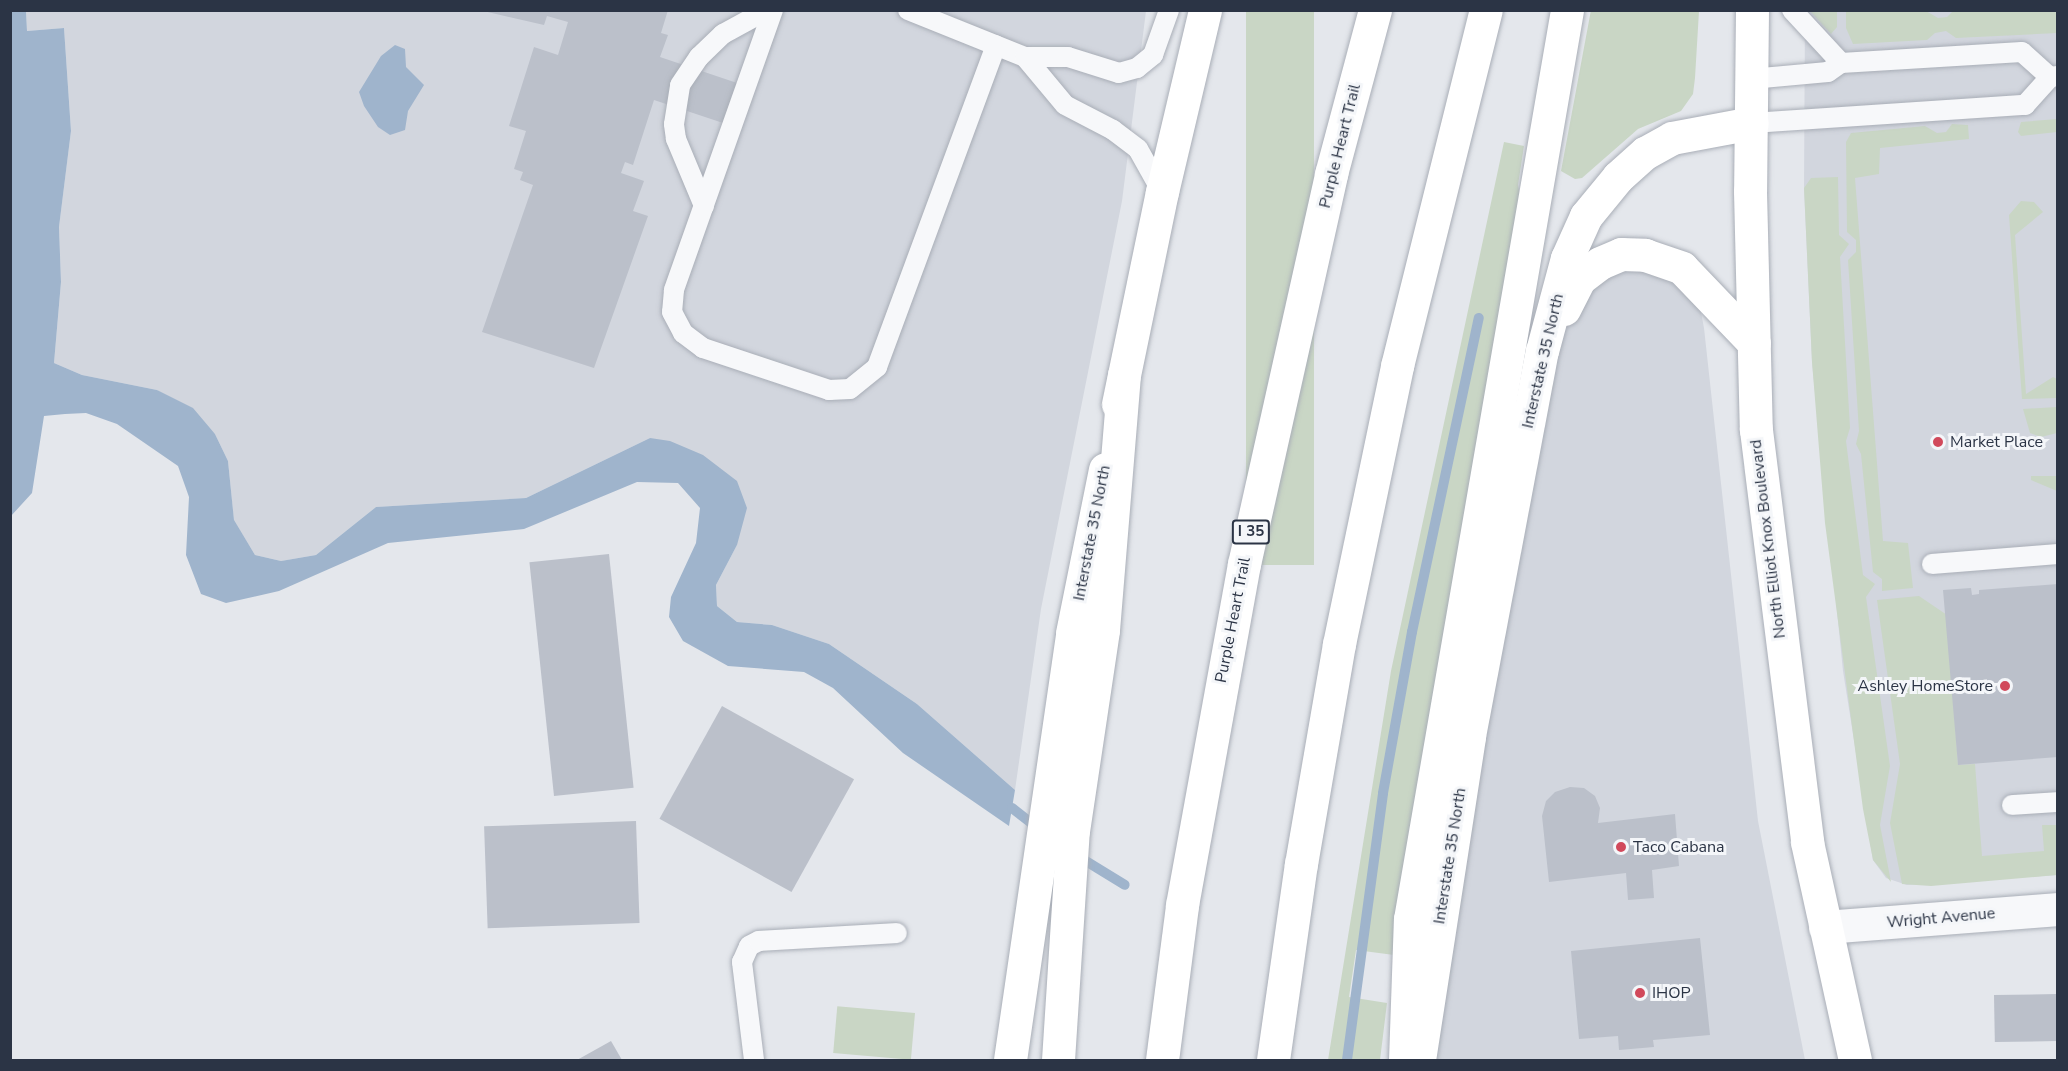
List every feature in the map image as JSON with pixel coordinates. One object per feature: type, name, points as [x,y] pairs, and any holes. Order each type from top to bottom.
[{"type":"main road","points":[[1058,1060],[1088,632],[1124,375],[1161,192],[1205,10]]},
{"type":"main road","name":"Purple Heart Trail","points":[[1162,1060],[1182,905],[1244,564],[1331,174],[1375,10]]},
{"type":"main road","points":[[1273,1060],[1301,864],[1340,644],[1397,366],[1486,10]]},
{"type":"main road","points":[[1405,1060],[1410,919],[1567,10]]},
{"type":"main road","name":"North Elliot Knox Boulevard","points":[[1752,10],[1756,430],[1791,733],[1807,842],[1855,1060]]},
{"type":"main road","name":"Interstate 35 North","points":[[1419,1060],[1469,736],[1542,351],[1567,258],[1586,216],[1618,177],[1645,153],[1672,138],[1752,123]]},
{"type":"main road","points":[[1542,351],[1579,279],[1600,263],[1621,254],[1654,256],[1682,268],[1754,343]]},
{"type":"main road","points":[[1010,1060],[1029,911],[1088,632]]},
{"type":"street","name":"Wright Avenue","points":[[1825,927],[2058,909]]},
{"type":"lane","points":[[704,206],[676,139],[674,124],[680,85],[699,57],[723,34],[767,10]]},
{"type":"lane","points":[[773,10],[672,301],[676,324],[683,333],[703,348],[829,390],[850,388],[861,382],[882,357],[996,45]]},
{"type":"lane","points":[[908,10],[1025,57],[1068,57],[1108,72],[1128,72],[1154,55],[1169,10]]},
{"type":"lane","points":[[1792,10],[1841,63]]},
{"type":"lane","points":[[1751,79],[1827,72],[1841,63],[2022,52],[2054,77],[2025,105],[1752,123]]},
{"type":"lane","points":[[1025,57],[1065,105],[1113,130],[1138,149],[1161,192]]},
{"type":"lane","points":[[1932,564],[2058,554]]},
{"type":"lane","points":[[2012,806],[2058,802]]},
{"type":"lane","points":[[754,1060],[742,962],[749,946],[759,941],[897,933]]},
{"type":"shaded area","points":[[26,10],[1146,11],[1122,201],[1041,609],[1015,790],[917,704],[829,644],[772,625],[737,622],[717,606],[716,585],[737,545],[650,438],[526,498],[376,507],[316,555],[281,561],[255,555],[234,521],[228,461],[215,434],[157,390],[82,375],[54,363],[61,282],[59,227],[71,131],[64,28],[27,31]]},
{"type":"shaded area","name":"Market Place","points":[[1805,11],[2057,11],[2057,875],[1907,885],[1886,878],[1873,860],[1843,671],[1812,362],[1804,188]]},
{"type":"shaded area","points":[[1647,249],[1699,302],[1704,328],[1758,821],[1805,1060],[1432,1060],[1473,769],[1568,292]]},
{"type":"green space","points":[[1591,10],[1699,11],[1695,78],[1693,94],[1681,111],[1638,129],[1582,178],[1575,179],[1561,171]]},
{"type":"green space","points":[[1246,11],[1314,11],[1314,565],[1246,565]]},
{"type":"green space","points":[[1810,11],[1837,11],[1837,27],[1831,34]]},
{"type":"green space","points":[[1846,11],[1926,11],[1938,18],[1947,17],[1953,11],[2057,11],[2057,33],[1956,38],[1946,31],[1935,33],[1927,40],[1853,44],[1846,28]]},
{"type":"green space","points":[[2057,119],[2057,132],[2021,136],[2018,132],[2021,122]]},
{"type":"green space","points":[[1952,124],[1968,125],[1969,139],[1880,148],[1879,174],[1855,178],[1883,541],[1908,543],[1913,588],[1882,591],[1882,579],[1873,572],[1861,454],[1856,444],[1859,431],[1848,260],[1856,252],[1856,240],[1847,232],[1846,142],[1851,133],[1925,126],[1937,133],[1946,132]]},
{"type":"green space","points":[[1504,142],[1524,146],[1518,185],[1520,195],[1394,955],[1356,950],[1349,997],[1387,1003],[1380,1060],[1328,1060],[1391,671]]},
{"type":"green space","points":[[1838,177],[1839,235],[1849,244],[1840,257],[1850,428],[1846,441],[1863,575],[1875,584],[1866,597],[1890,766],[1880,825],[1891,882],[1873,860],[1863,809],[1825,523],[1812,362],[1804,188],[1811,178]]},
{"type":"green space","points":[[2021,201],[2034,202],[2043,212],[2015,235],[2026,394],[2053,377],[2057,379],[2057,398],[2022,399],[2009,215]]},
{"type":"green space","points":[[2057,407],[2057,433],[2041,437],[2030,433],[2023,409]]},
{"type":"green space","points":[[2031,476],[2057,476],[2057,491],[2031,480]]},
{"type":"green space","points":[[1919,596],[1947,615],[1958,765],[1975,764],[1982,856],[2044,851],[2042,825],[2057,825],[2057,875],[1931,886],[1902,884],[1890,823],[1900,764],[1877,600]]},
{"type":"green space","points":[[837,1006],[915,1013],[911,1060],[833,1053]]},
{"type":"water","points":[[10,11],[26,11],[27,31],[64,28],[71,131],[59,227],[61,282],[54,363],[82,375],[157,390],[193,408],[215,434],[228,461],[234,520],[255,555],[281,561],[316,555],[376,507],[526,498],[650,438],[670,441],[703,455],[737,481],[747,508],[737,545],[716,585],[717,606],[737,622],[772,625],[829,644],[917,704],[1015,790],[1009,826],[903,753],[833,688],[804,672],[728,666],[683,641],[669,617],[671,597],[696,543],[700,508],[678,483],[637,482],[524,529],[388,543],[279,591],[226,603],[201,594],[186,555],[189,497],[178,466],[117,424],[86,413],[65,414],[44,416],[32,493],[11,516]]},
{"type":"water","points":[[395,45],[405,49],[406,67],[424,85],[408,111],[405,130],[390,135],[378,127],[364,106],[359,92],[381,56]]},
{"type":"building","points":[[479,10],[668,10],[661,33],[668,35],[660,57],[740,84],[726,124],[654,100],[633,165],[625,162],[621,173],[644,181],[633,211],[648,216],[594,368],[482,332],[533,185],[520,180],[523,172],[514,169],[526,131],[509,126],[534,47],[558,55],[568,22],[547,16],[544,25]]},
{"type":"building","points":[[609,554],[634,788],[554,796],[529,562]]},
{"type":"building","name":"Ashley HomeStore","points":[[2058,584],[2058,757],[1958,765],[1943,590],[1971,588],[1972,595],[1979,594],[1979,590]]},
{"type":"building","points":[[722,706],[854,779],[792,892],[659,819]]},
{"type":"building","points":[[1570,787],[1584,788],[1595,796],[1600,808],[1598,823],[1675,814],[1679,866],[1652,870],[1654,898],[1628,900],[1626,873],[1549,882],[1542,816],[1546,801],[1555,792]]},
{"type":"building","points":[[636,821],[640,923],[488,928],[484,826]]},
{"type":"building","name":"IHOP","points":[[1700,938],[1710,1035],[1653,1040],[1654,1047],[1619,1050],[1618,1036],[1579,1039],[1571,951]]},
{"type":"building","points":[[2057,994],[2058,1041],[1995,1042],[1994,995]]},
{"type":"building","points":[[611,1041],[622,1060],[577,1060]]},
{"type":"waterway","points":[[1347,1060],[1383,793],[1412,632],[1479,318]]},
{"type":"waterway","points":[[1012,808],[1039,829]]},
{"type":"waterway","points":[[1076,855],[1125,885]]},
{"type":"place","name":"Market Place","points":[[1938,442]]},
{"type":"place","name":"Ashley HomeStore","points":[[2005,686]]},
{"type":"place","name":"Taco Cabana","points":[[1621,847]]},
{"type":"place","name":"IHOP","points":[[1640,993]]}]
